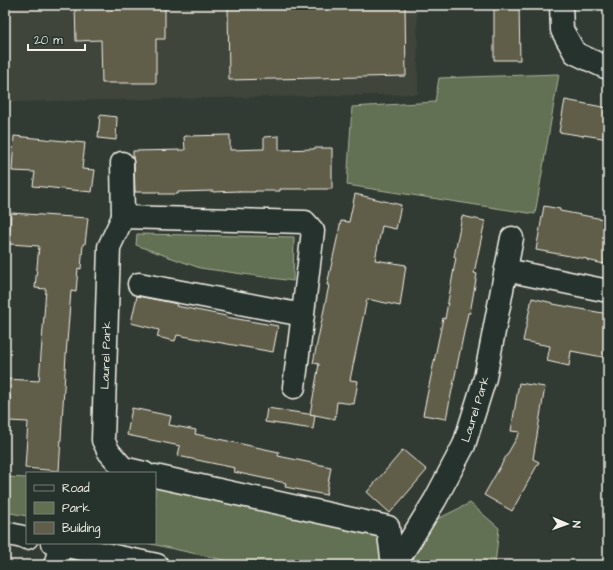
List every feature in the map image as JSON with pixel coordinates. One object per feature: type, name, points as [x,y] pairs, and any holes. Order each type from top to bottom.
[{"type":"street","points":[[561,5],[562,30],[575,53],[608,68]]},
{"type":"street","name":"Laurel Park","points":[[122,163],[123,217],[109,247],[103,440],[109,452],[123,468],[140,472]]},
{"type":"street","points":[[123,217],[304,222],[313,231],[294,387]]},
{"type":"street","name":"Laurel Park","points":[[394,565],[435,500],[464,445],[485,378],[512,238]]},
{"type":"street","points":[[506,270],[608,291]]},
{"type":"street","points":[[139,284],[303,315]]},
{"type":"street","name":"Laurel Park","points":[[156,476],[388,527],[394,565]]},
{"type":"street","points":[[5,533],[26,538]]},
{"type":"street","points":[[56,551],[157,565]]},
{"type":"shaded area","points":[[5,5],[417,5],[418,94],[6,102]]},
{"type":"green space","points":[[559,74],[535,214],[347,185],[352,107],[435,102],[439,78]]},
{"type":"green space","points":[[137,234],[294,237],[293,281],[200,268],[136,245]]},
{"type":"green space","points":[[5,477],[26,478],[26,516],[5,512]]},
{"type":"green space","points":[[156,486],[401,537],[470,503],[499,528],[495,565],[246,565],[152,544],[156,544]]},
{"type":"building","points":[[75,5],[165,5],[165,39],[156,39],[156,83],[102,83],[101,40],[76,41]]},
{"type":"building","points":[[228,5],[405,5],[406,76],[229,80]]},
{"type":"building","points":[[494,5],[519,5],[520,60],[494,60]]},
{"type":"building","points":[[565,100],[608,108],[608,139],[559,132]]},
{"type":"building","points":[[100,115],[117,117],[116,140],[98,138]]},
{"type":"building","points":[[230,135],[230,150],[264,149],[264,137],[279,136],[279,150],[332,148],[332,189],[280,189],[280,191],[255,192],[178,192],[178,194],[135,192],[133,151],[185,150],[184,137],[186,136]]},
{"type":"building","points":[[14,136],[85,143],[82,169],[95,170],[92,192],[33,186],[35,172],[12,171]]},
{"type":"building","points":[[355,194],[401,205],[396,229],[382,226],[375,260],[406,265],[400,306],[367,299],[350,380],[358,381],[354,404],[337,402],[335,419],[310,414],[319,364],[313,363],[329,285],[327,285],[341,221],[349,222]]},
{"type":"building","points":[[544,206],[560,209],[560,211],[608,220],[608,243],[604,264],[587,259],[536,250]]},
{"type":"building","points":[[11,213],[88,218],[85,244],[83,244],[81,269],[78,268],[76,292],[71,291],[59,471],[25,468],[28,422],[9,421],[10,395],[7,395],[8,379],[39,381],[46,289],[35,288],[39,246],[9,244]]},
{"type":"building","points":[[462,216],[485,221],[474,273],[477,274],[470,313],[468,313],[446,419],[423,415],[443,318],[445,319],[456,257],[454,257]]},
{"type":"building","points":[[137,296],[177,304],[176,306],[226,317],[278,326],[273,352],[177,335],[175,341],[157,337],[159,330],[131,323]]},
{"type":"building","points":[[532,298],[553,304],[608,314],[608,358],[571,351],[569,366],[547,361],[550,346],[523,341]]},
{"type":"building","points":[[519,383],[545,387],[533,459],[539,462],[512,511],[484,495],[520,432],[511,431]]},
{"type":"building","points":[[132,408],[171,416],[169,425],[196,430],[195,434],[279,452],[278,456],[331,467],[326,495],[285,487],[286,483],[234,472],[235,468],[178,456],[180,446],[127,435]]},
{"type":"building","points":[[267,408],[315,415],[313,429],[265,422]]},
{"type":"building","points":[[403,450],[427,470],[390,513],[367,492]]}]
